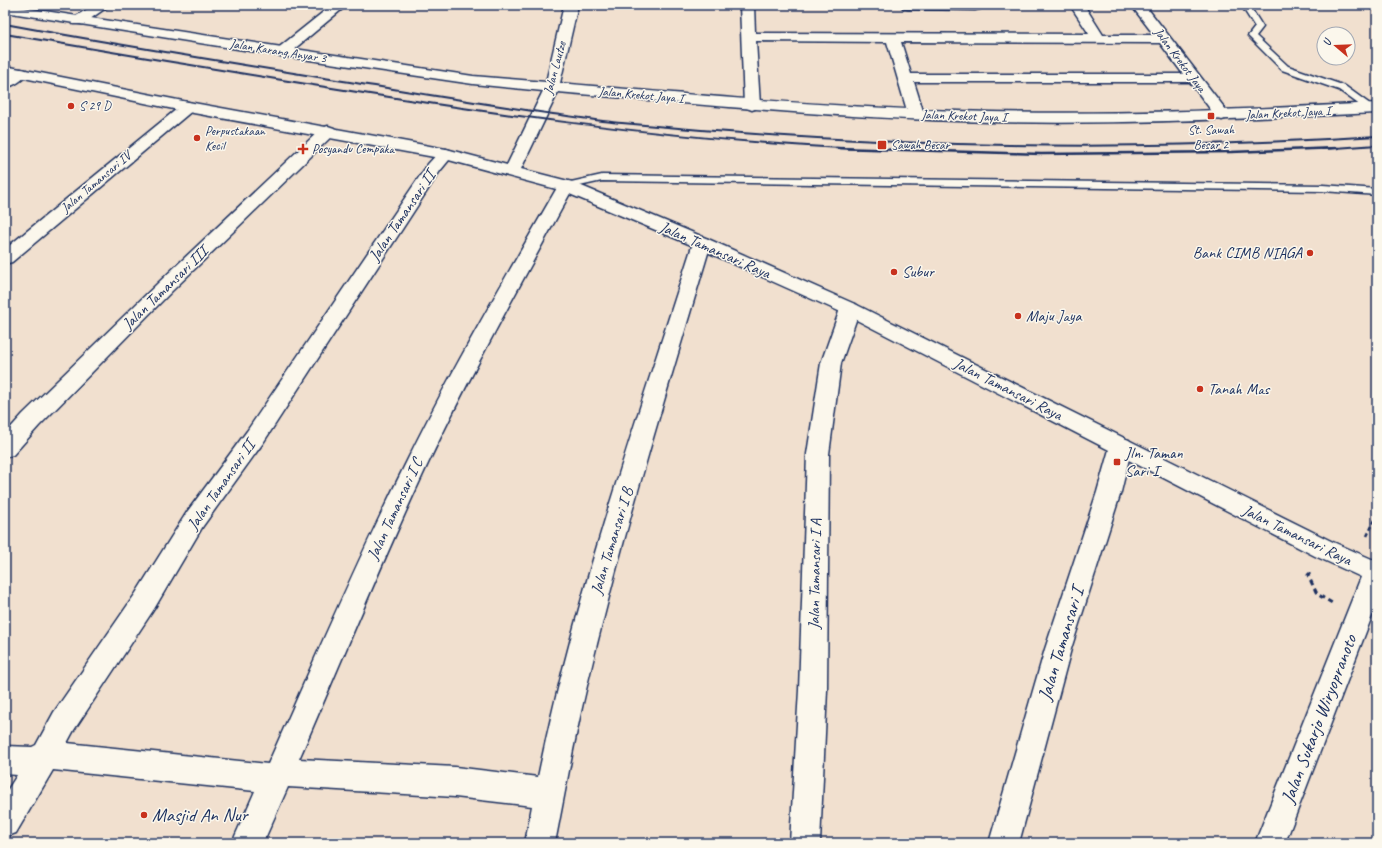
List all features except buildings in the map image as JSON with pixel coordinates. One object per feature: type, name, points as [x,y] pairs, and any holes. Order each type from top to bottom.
[{"type":"street","points":[[78,20],[103,5]]},
{"type":"street","points":[[282,52],[340,5]]},
{"type":"street","name":"Jalan Lautze","points":[[512,171],[552,88],[571,5]]},
{"type":"street","points":[[747,5],[752,105]]},
{"type":"street","points":[[908,5],[975,6],[990,38]]},
{"type":"street","points":[[1077,5],[1100,39]]},
{"type":"street","name":"Jalan Krekot Jaya","points":[[1138,5],[1222,116]]},
{"type":"street","name":"Jalan Karang Anyar 3","points":[[5,8],[282,52],[473,80],[552,88]]},
{"type":"street","points":[[748,37],[1164,39]]},
{"type":"street","points":[[893,38],[916,114]]},
{"type":"street","name":"Jalan Tamansari Raya","points":[[5,70],[188,107],[328,131],[446,154],[566,186],[702,243],[850,309],[1324,549],[1377,572]]},
{"type":"street","points":[[5,84],[21,74]]},
{"type":"street","points":[[905,78],[1193,78]]},
{"type":"street","name":"Jalan Krekot Jaya I","points":[[552,88],[752,105],[916,114],[1086,118],[1222,116],[1374,109]]},
{"type":"street","name":"Jalan Tamansari IV","points":[[5,258],[188,107]]},
{"type":"street","name":"Jalan Tamansari III","points":[[5,449],[31,420],[165,287],[328,131]]},
{"type":"street","name":"Jalan Tamansari II","points":[[5,822],[46,756],[64,721],[145,602],[195,519],[255,437],[291,381],[326,331],[341,305],[434,168],[446,154]]},
{"type":"street","name":"Jalan Tamansari I C","points":[[247,843],[278,775],[353,598],[459,376],[566,186]]},
{"type":"street","name":"Jalan Tamansari I B","points":[[540,843],[548,793],[589,620],[702,243]]},
{"type":"street","name":"Jalan Tamansari I A","points":[[805,843],[813,690],[818,454],[831,363],[850,309]]},
{"type":"street","name":"Jalan Tamansari I","points":[[1004,843],[1058,649],[1109,492],[1121,446]]},
{"type":"street","name":"Jalan Sukarjo Wiryopranoto","points":[[1270,843],[1377,572]]},
{"type":"street","points":[[5,760],[32,761],[46,756],[278,775],[455,782],[548,793]]},
{"type":"lane","points":[[1245,5],[1259,27],[1252,36],[1285,68],[1342,88],[1374,109]]},
{"type":"lane","points":[[566,186],[602,178],[1323,188],[1377,192]]},
{"type":"railway","points":[[5,24],[97,41],[531,111],[613,122],[716,131],[810,138],[905,142],[1094,146],[1188,145],[1377,136]]},
{"type":"railway","points":[[5,34],[496,113],[640,131],[846,148]]},
{"type":"railway","points":[[1333,148],[1377,145]]},
{"type":"railway","points":[[836,148],[846,148]]},
{"type":"railway","points":[[846,148],[1041,154],[1231,152],[1333,148]]},
{"type":"railway","points":[[846,148],[856,149]]},
{"type":"railway","points":[[1322,149],[1333,148]]},
{"type":"railway","points":[[1333,148],[1338,148]]},
{"type":"place","name":"S 29 D","points":[[71,106]]},
{"type":"place","name":"St. Sawah Besar 2","points":[[1211,116]]},
{"type":"place","name":"Perpustakaan Kecil","points":[[197,138]]},
{"type":"place","name":"Sawah Besar","points":[[882,145]]},
{"type":"place","name":"Posyandu Cempaka","points":[[303,149]]},
{"type":"place","name":"Bank CIMB NIAGA","points":[[1310,253]]},
{"type":"place","name":"Subur","points":[[894,272]]},
{"type":"place","name":"Maju Jaya","points":[[1018,316]]},
{"type":"place","name":"Tanah Mas","points":[[1200,389]]},
{"type":"place","name":"Jln. Taman Sari I","points":[[1117,462]]},
{"type":"place","name":"Masjid An Nur","points":[[144,815]]}]
